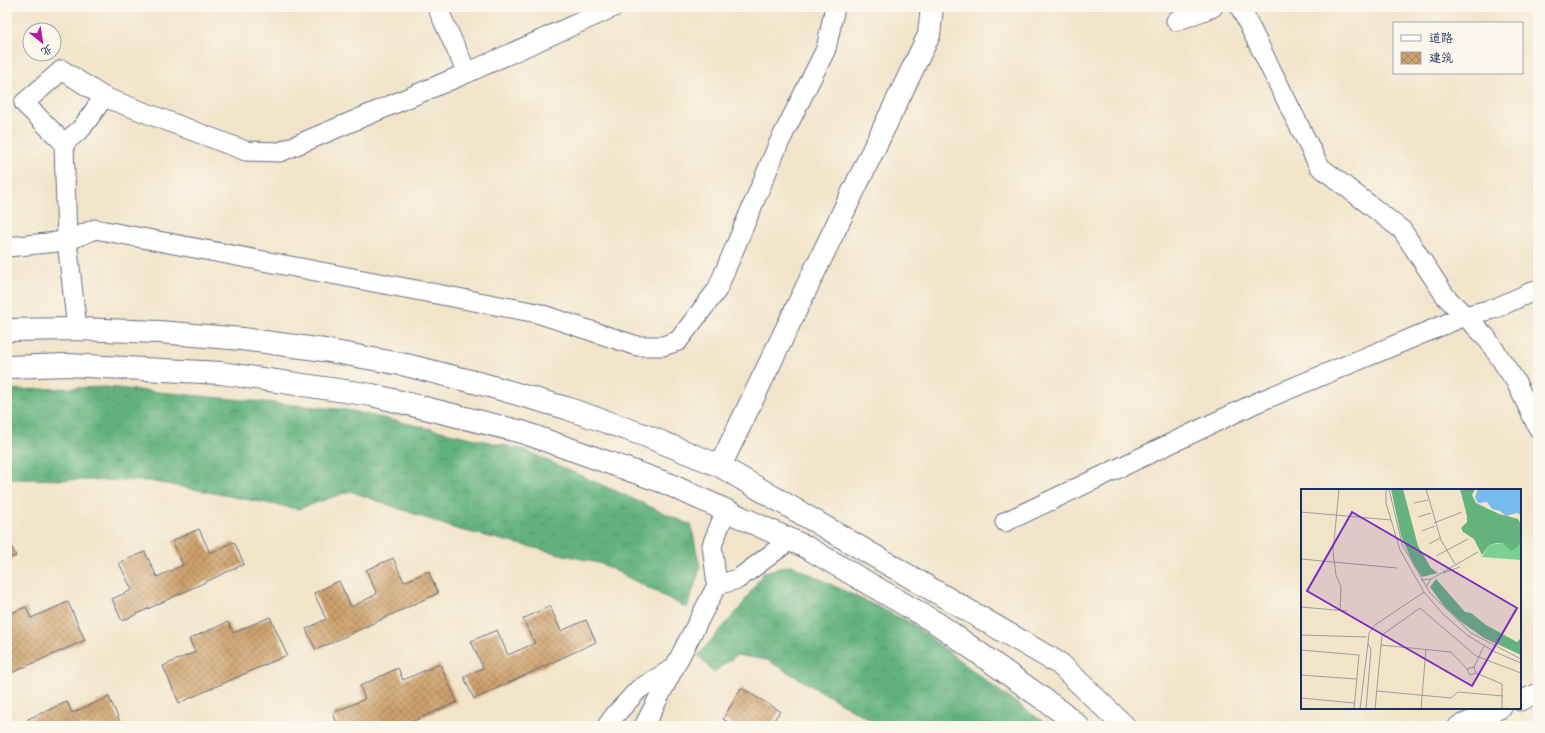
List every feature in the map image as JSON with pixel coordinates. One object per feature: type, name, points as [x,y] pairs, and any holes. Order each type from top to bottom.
[{"type":"street","points":[[437,7],[466,73]]},
{"type":"street","points":[[64,143],[15,105],[62,70],[104,97],[246,151],[280,152],[466,73],[614,7]]},
{"type":"street","points":[[7,247],[67,241],[95,229],[537,313],[637,346],[663,346],[678,341],[717,290],[778,145],[826,49],[835,7]]},
{"type":"street","points":[[720,466],[929,35],[932,7]]},
{"type":"street","points":[[1176,21],[1213,7]]},
{"type":"street","points":[[1240,7],[1319,166],[1402,230],[1446,297],[1486,337],[1516,382],[1538,428]]},
{"type":"street","points":[[64,143],[81,129],[104,97]]},
{"type":"street","points":[[64,143],[67,241],[77,329]]},
{"type":"street","points":[[1005,522],[1258,402],[1465,316],[1496,308],[1538,289]]},
{"type":"street","points":[[7,330],[77,329],[159,332],[242,339],[324,350],[406,365],[486,385],[566,408],[644,435],[720,466],[1060,664],[1124,726]]},
{"type":"street","points":[[7,367],[67,365],[221,373],[372,395],[522,432],[666,483],[806,547],[938,624],[1063,713],[1078,726]]},
{"type":"street","points":[[644,726],[717,585],[712,545],[726,510]]},
{"type":"street","points":[[717,585],[738,579],[790,540]]},
{"type":"street","points":[[607,726],[614,716],[639,689],[674,668]]},
{"type":"street","points":[[1521,701],[1538,693]]},
{"type":"street","points":[[1458,726],[1500,709]]},
{"type":"green space","points":[[106,387],[348,410],[524,450],[691,525],[700,568],[687,608],[602,564],[456,529],[350,491],[298,509],[150,481],[7,479],[7,390]]},
{"type":"green space","points":[[791,565],[911,623],[1002,693],[1049,726],[881,726],[767,660],[737,655],[714,672],[698,655],[740,608],[764,572]]},
{"type":"building","points":[[199,529],[210,553],[234,542],[244,564],[122,621],[112,599],[132,590],[119,563],[145,552],[157,577],[183,565],[172,541]]},
{"type":"building","points":[[7,537],[16,556],[7,560]]},
{"type":"building","points":[[393,558],[404,582],[428,571],[438,593],[316,650],[306,629],[326,619],[314,593],[339,581],[351,607],[377,594],[366,570]]},
{"type":"building","points":[[68,602],[85,640],[7,675],[7,615],[26,607],[31,618]]},
{"type":"building","points":[[550,606],[561,631],[586,620],[596,642],[474,699],[464,677],[483,668],[471,641],[497,630],[508,655],[535,643],[523,619]]},
{"type":"building","points":[[270,617],[287,655],[179,703],[163,666],[195,652],[189,639],[228,622],[233,633]]},
{"type":"building","points":[[440,664],[457,702],[402,726],[338,726],[333,713],[365,699],[360,686],[398,668],[403,680]]},
{"type":"building","points":[[741,688],[780,711],[770,726],[735,726],[723,719]]},
{"type":"building","points":[[109,697],[122,726],[31,726],[28,719],[67,702],[72,713]]}]
